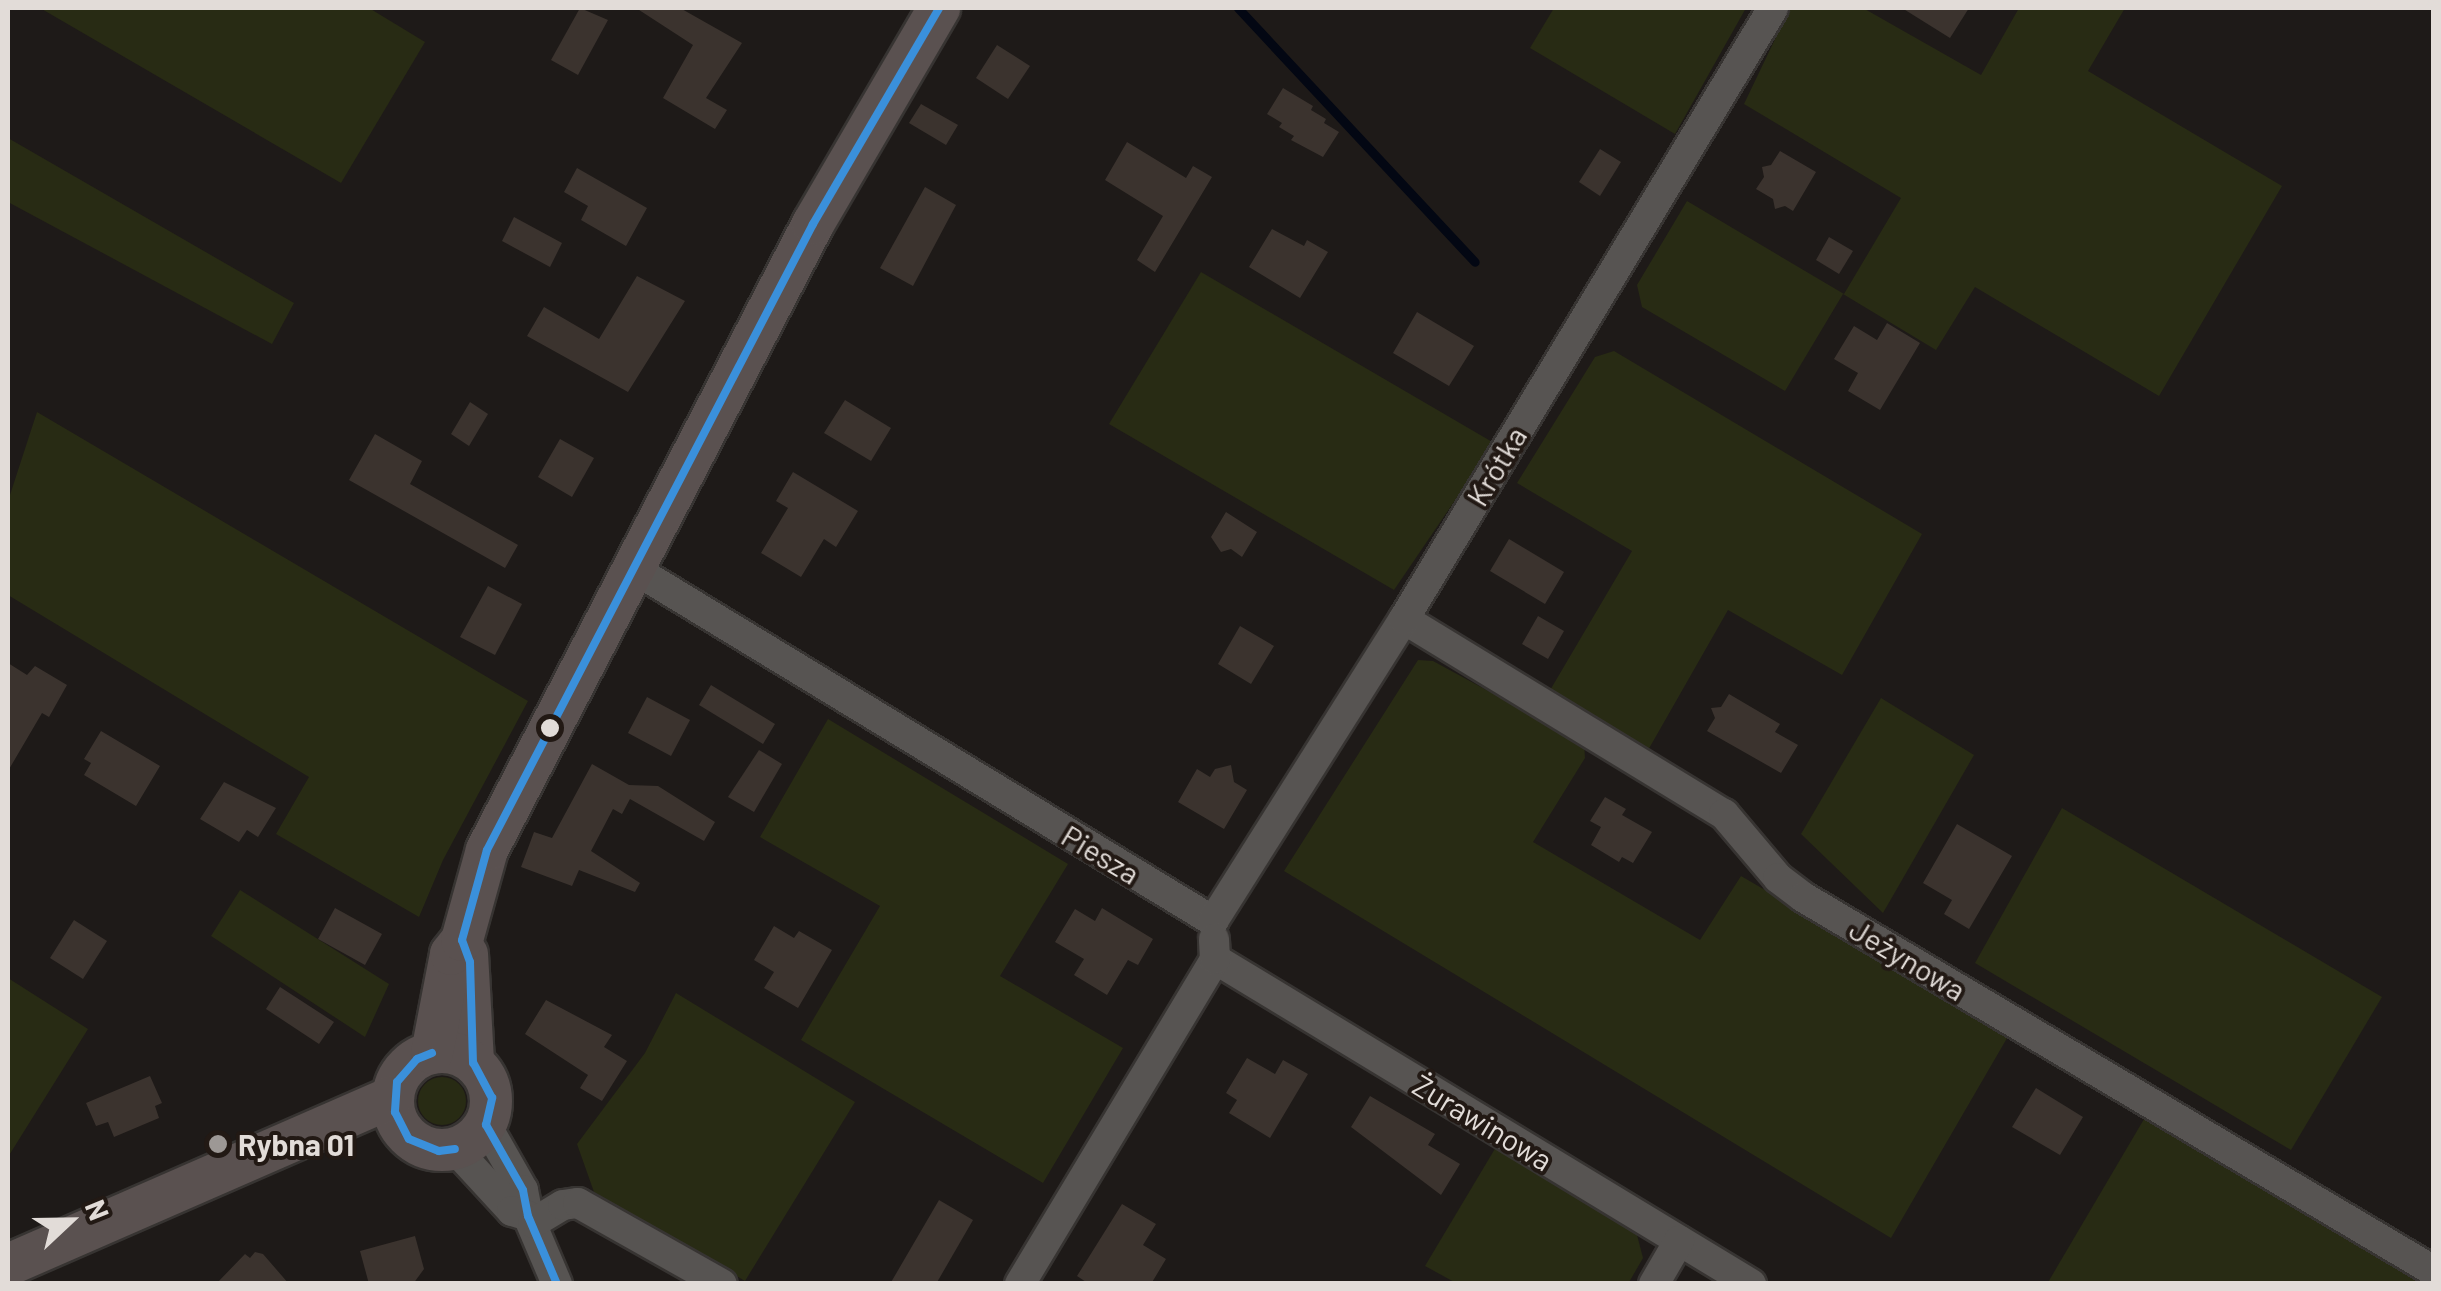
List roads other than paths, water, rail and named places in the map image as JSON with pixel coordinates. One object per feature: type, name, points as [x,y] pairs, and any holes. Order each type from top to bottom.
[{"type":"street","points":[[452,1058],[470,962],[462,940],[487,850],[813,224],[939,8]]},
{"type":"street","name":"Krótka","points":[[1213,921],[1404,619],[1773,8]]},
{"type":"street","name":"Piesza","points":[[634,568],[1213,921]]},
{"type":"street","name":"Jeżynowa","points":[[1404,619],[1724,814],[1778,878],[1804,897],[2434,1271]]},
{"type":"street","points":[[1020,1284],[1215,959],[1213,921]]},
{"type":"street","name":"Żurawinowa","points":[[1215,959],[1751,1284]]},
{"type":"street","points":[[452,1058],[492,1098],[470,1137],[423,1148],[397,1113],[405,1068],[452,1058]]},
{"type":"street","points":[[8,1265],[230,1165],[297,1142],[327,1143],[397,1113]]},
{"type":"street","points":[[470,1137],[524,1190],[531,1220],[557,1284]]},
{"type":"street","points":[[531,1220],[563,1204],[578,1203],[722,1284]]},
{"type":"street","points":[[1654,1284],[1679,1242]]},
{"type":"waterway","points":[[1238,8],[1475,262]]},
{"type":"place","name":"Rybna 01","points":[[218,1144]]}]
